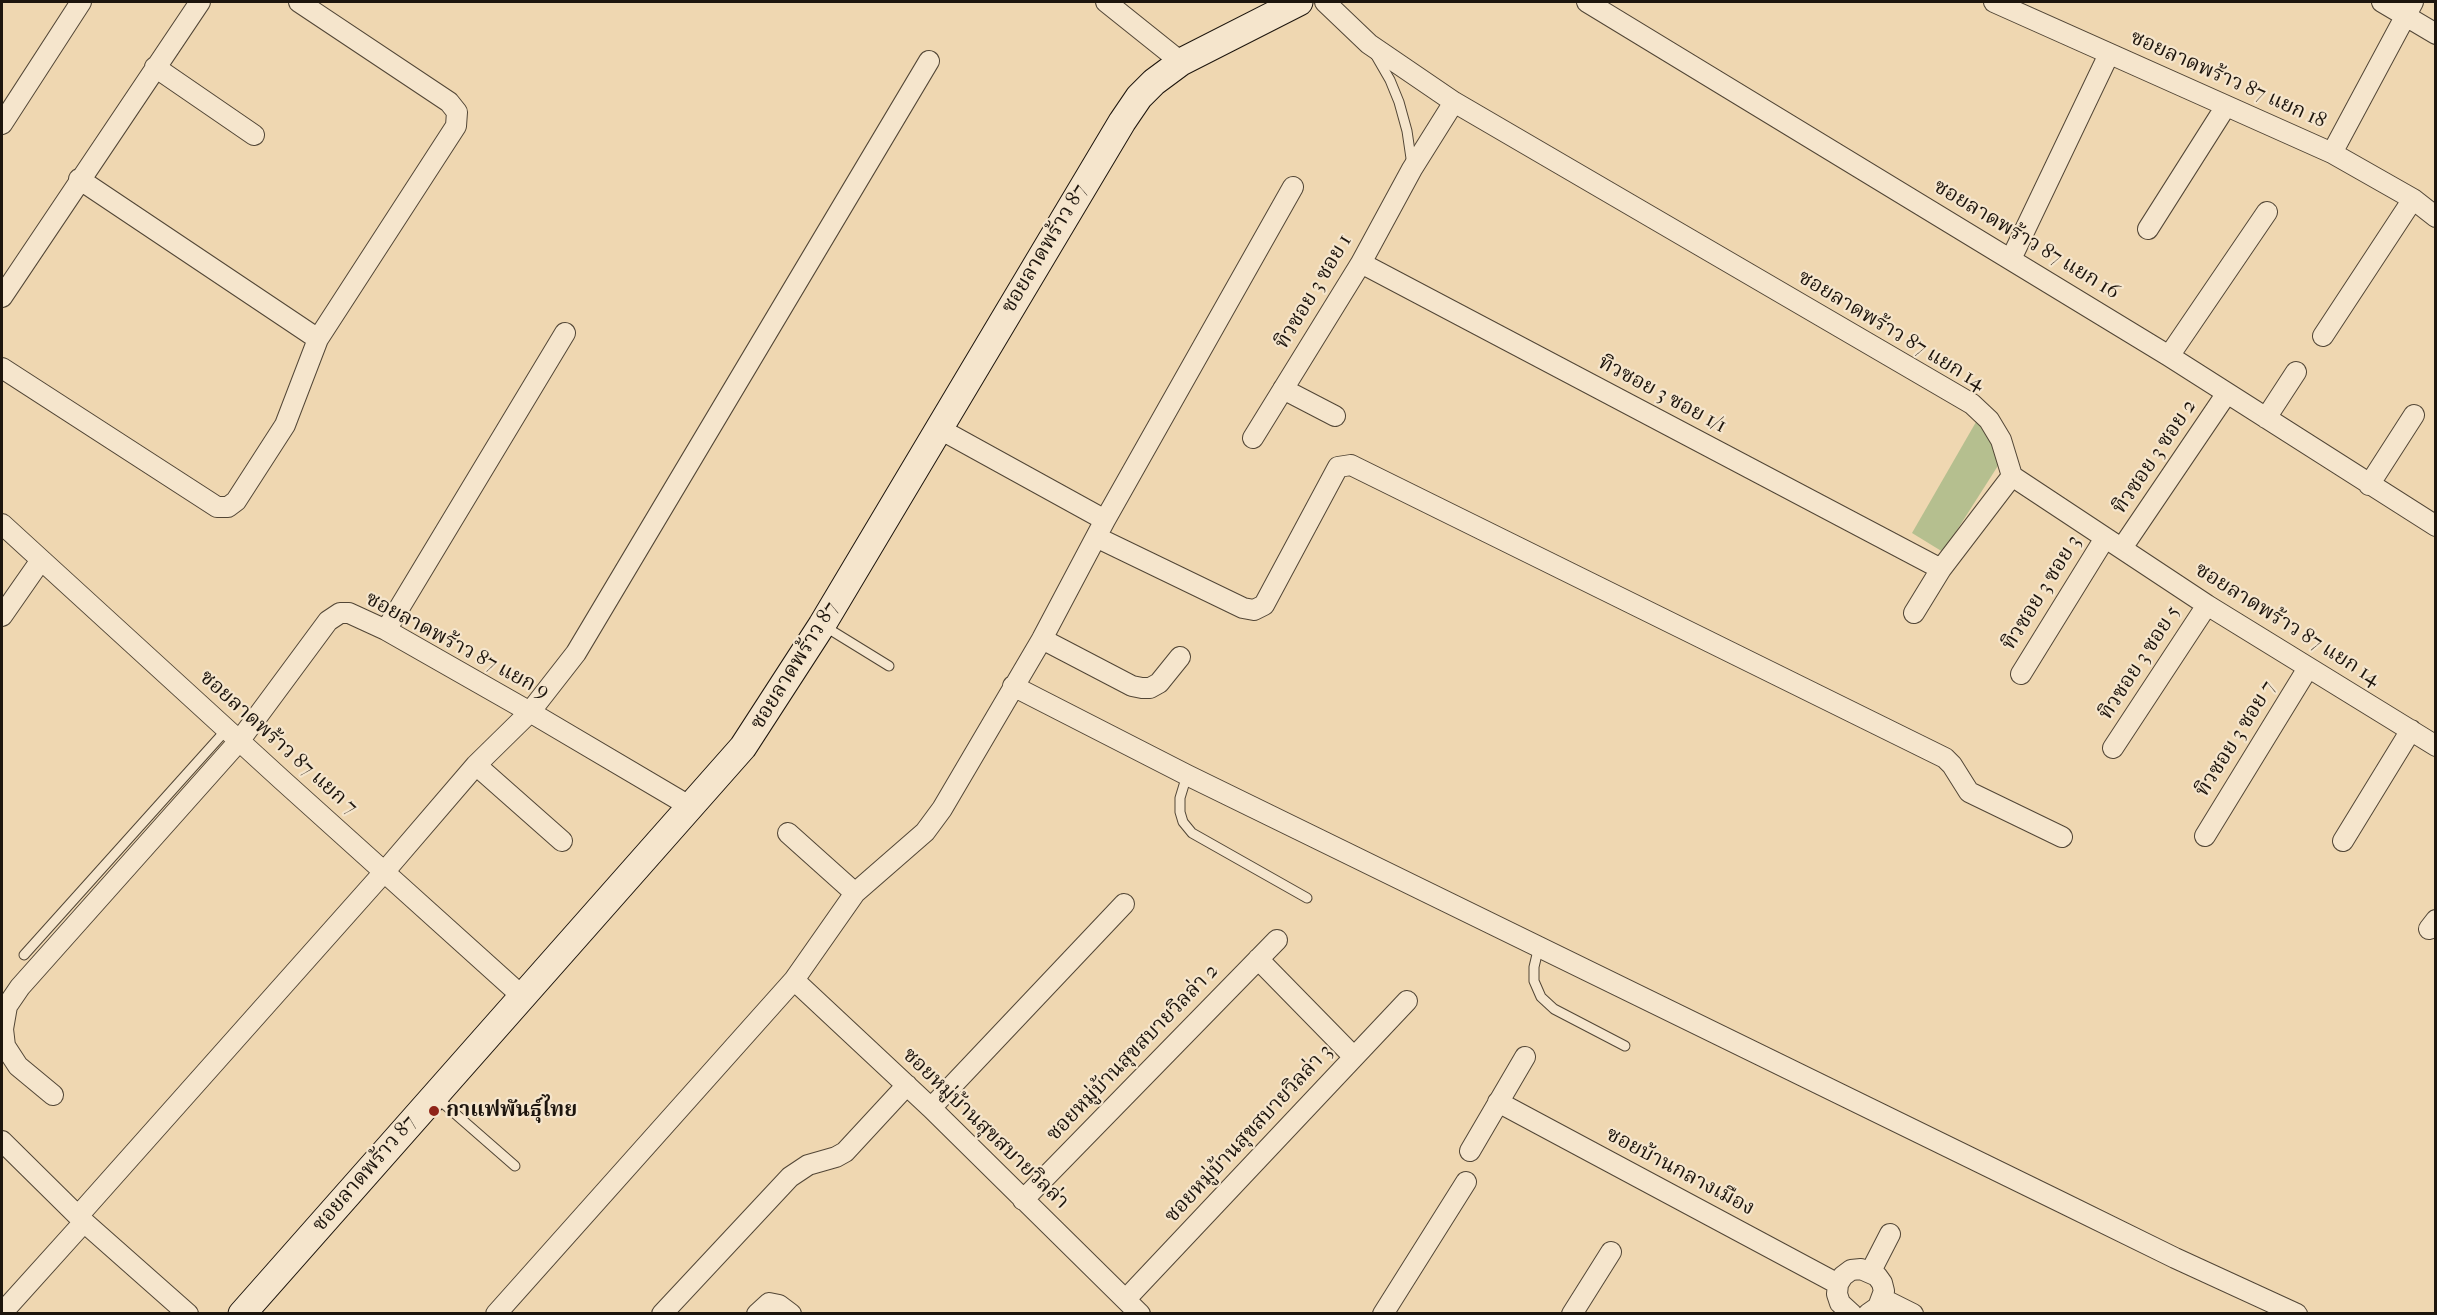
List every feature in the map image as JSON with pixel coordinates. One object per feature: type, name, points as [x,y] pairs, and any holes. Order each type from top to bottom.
[{"type":"street","points":[[2,124],[81,2]]},
{"type":"street","points":[[2,297],[79,179],[200,2]]},
{"type":"street","points":[[2,368],[217,507],[228,507],[237,501],[285,425],[318,339],[456,126],[457,112],[448,102],[299,2]]},
{"type":"street","points":[[1106,2],[1181,62]]},
{"type":"street","name":"ซอยลาดพร้าว 87","points":[[242,1314],[743,747],[822,625],[938,428],[1139,97],[1154,82],[1181,62],[1299,2]]},
{"type":"street","name":"ซอยลาดพร้าว 87 แยก 14","points":[[1324,2],[1369,44],[1454,102],[1972,404],[1989,420],[2001,440],[2012,476],[2207,605],[2436,746]]},
{"type":"street","name":"ซอยลาดพร้าว 87 แยก 16","points":[[1587,2],[2169,356],[2436,526]]},
{"type":"street","name":"ซอยลาดพร้าว 87 แยก 18","points":[[1994,2],[2332,153],[2413,199],[2436,217]]},
{"type":"street","points":[[2382,2],[2409,8],[2436,34]]},
{"type":"street","points":[[2332,153],[2409,8]]},
{"type":"street","points":[[2011,259],[2109,54]]},
{"type":"street","points":[[2,1313],[476,765],[530,712],[576,653],[929,61]]},
{"type":"street","points":[[155,67],[255,135]]},
{"type":"street","name":"ทิวซอย 3 ซอย 1","points":[[1253,438],[1361,263],[1412,169],[1454,102]]},
{"type":"street","points":[[2148,229],[2226,106]]},
{"type":"street","points":[[79,179],[318,339]]},
{"type":"street","points":[[496,1314],[794,980],[855,893],[925,832],[930,825],[958,785],[1042,639],[1100,528],[1293,187]]},
{"type":"street","points":[[2323,336],[2413,199]]},
{"type":"street","points":[[2169,356],[2267,212]]},
{"type":"street","name":"ทิวซอย 3 ซอย 1/1","points":[[1361,263],[1941,569]]},
{"type":"street","points":[[386,630],[565,333]]},
{"type":"street","points":[[2266,418],[2296,372]]},
{"type":"street","points":[[1283,389],[1335,416]]},
{"type":"street","name":"ทิวซอย 3 ซอย 2","points":[[2122,548],[2227,393]]},
{"type":"street","points":[[2369,485],[2414,415]]},
{"type":"street","points":[[938,428],[1100,528],[1243,609],[1254,610],[1264,605],[1338,467],[1351,465],[1945,758],[1969,792],[2062,837]]},
{"type":"street","points":[[1914,613],[1941,569],[2012,476]]},
{"type":"street","name":"ซอยลาดพร้าว 87 แยก 7","points":[[2,524],[523,997]]},
{"type":"street","name":"ทิวซอย 3 ซอย 3","points":[[2021,674],[2105,538]]},
{"type":"street","points":[[2,616],[41,560]]},
{"type":"street","name":"ทิวซอย 3 ซอย 5","points":[[2113,748],[2207,605]]},
{"type":"street","name":"ซอยลาดพร้าว 87 แยก 9","points":[[53,1095],[18,1066],[5,1046],[3,1029],[7,1006],[20,987],[328,621],[339,613],[349,613],[386,630],[691,807]]},
{"type":"street","points":[[1042,639],[1132,686],[1142,688],[1150,688],[1159,682],[1180,657]]},
{"type":"street","name":"ทิวซอย 3 ซอย 7","points":[[2205,836],[2308,668]]},
{"type":"street","points":[[1013,686],[1187,775],[2164,1253],[2297,1314]]},
{"type":"street","points":[[2343,841],[2411,730]]},
{"type":"street","points":[[476,765],[562,841]]},
{"type":"street","points":[[788,832],[855,893]]},
{"type":"street","points":[[932,1108],[1124,904]]},
{"type":"street","name":"ซอยหมู่บ้านสุขสบายวิลล่า 2","points":[[1023,1200],[1277,940]]},
{"type":"street","points":[[1258,959],[1354,1057]]},
{"type":"street","name":"ซอยหมู่บ้านสุขสบายวิลล่า","points":[[794,980],[932,1108],[1140,1314]]},
{"type":"street","name":"ซอยหมู่บ้านสุขสบายวิลล่า 3","points":[[1126,1299],[1407,1001]]},
{"type":"street","points":[[1470,1151],[1525,1057]]},
{"type":"street","points":[[663,1314],[790,1177],[808,1165],[836,1158],[846,1152],[907,1085]]},
{"type":"street","name":"ซอยบ้านกลางเมือง","points":[[1498,1102],[1838,1284]]},
{"type":"street","points":[[2,1141],[81,1219],[188,1314]]},
{"type":"street","points":[[1383,1314],[1466,1182]]},
{"type":"street","points":[[1870,1271],[1890,1234]]},
{"type":"street","points":[[1572,1314],[1611,1252]]},
{"type":"street","points":[[1852,1314],[1840,1303],[1837,1294],[1838,1284],[1851,1270],[1861,1269],[1870,1271],[1882,1283],[1883,1299],[1878,1307],[1868,1314]]},
{"type":"street","points":[[1883,1299],[1913,1314]]},
{"type":"street","points":[[758,1314],[769,1303],[778,1305],[791,1314]]},
{"type":"lane","points":[[1369,44],[1390,80],[1399,102],[1407,131],[1412,169]]},
{"type":"lane","points":[[822,625],[889,666]]},
{"type":"lane","points":[[24,955],[233,735]]},
{"type":"lane","points":[[1187,775],[1180,798],[1180,812],[1183,822],[1192,833],[1307,898]]},
{"type":"lane","points":[[1539,946],[1534,968],[1534,981],[1541,997],[1554,1009],[1625,1046]]},
{"type":"lane","points":[[434,1096],[515,1166]]},
{"type":"green space","points":[[1976,422],[1989,433],[2001,461],[1943,552],[1912,533]]},
{"type":"place","name":"กาแฟพันธ์ุไทย","points":[[434,1111]]}]
